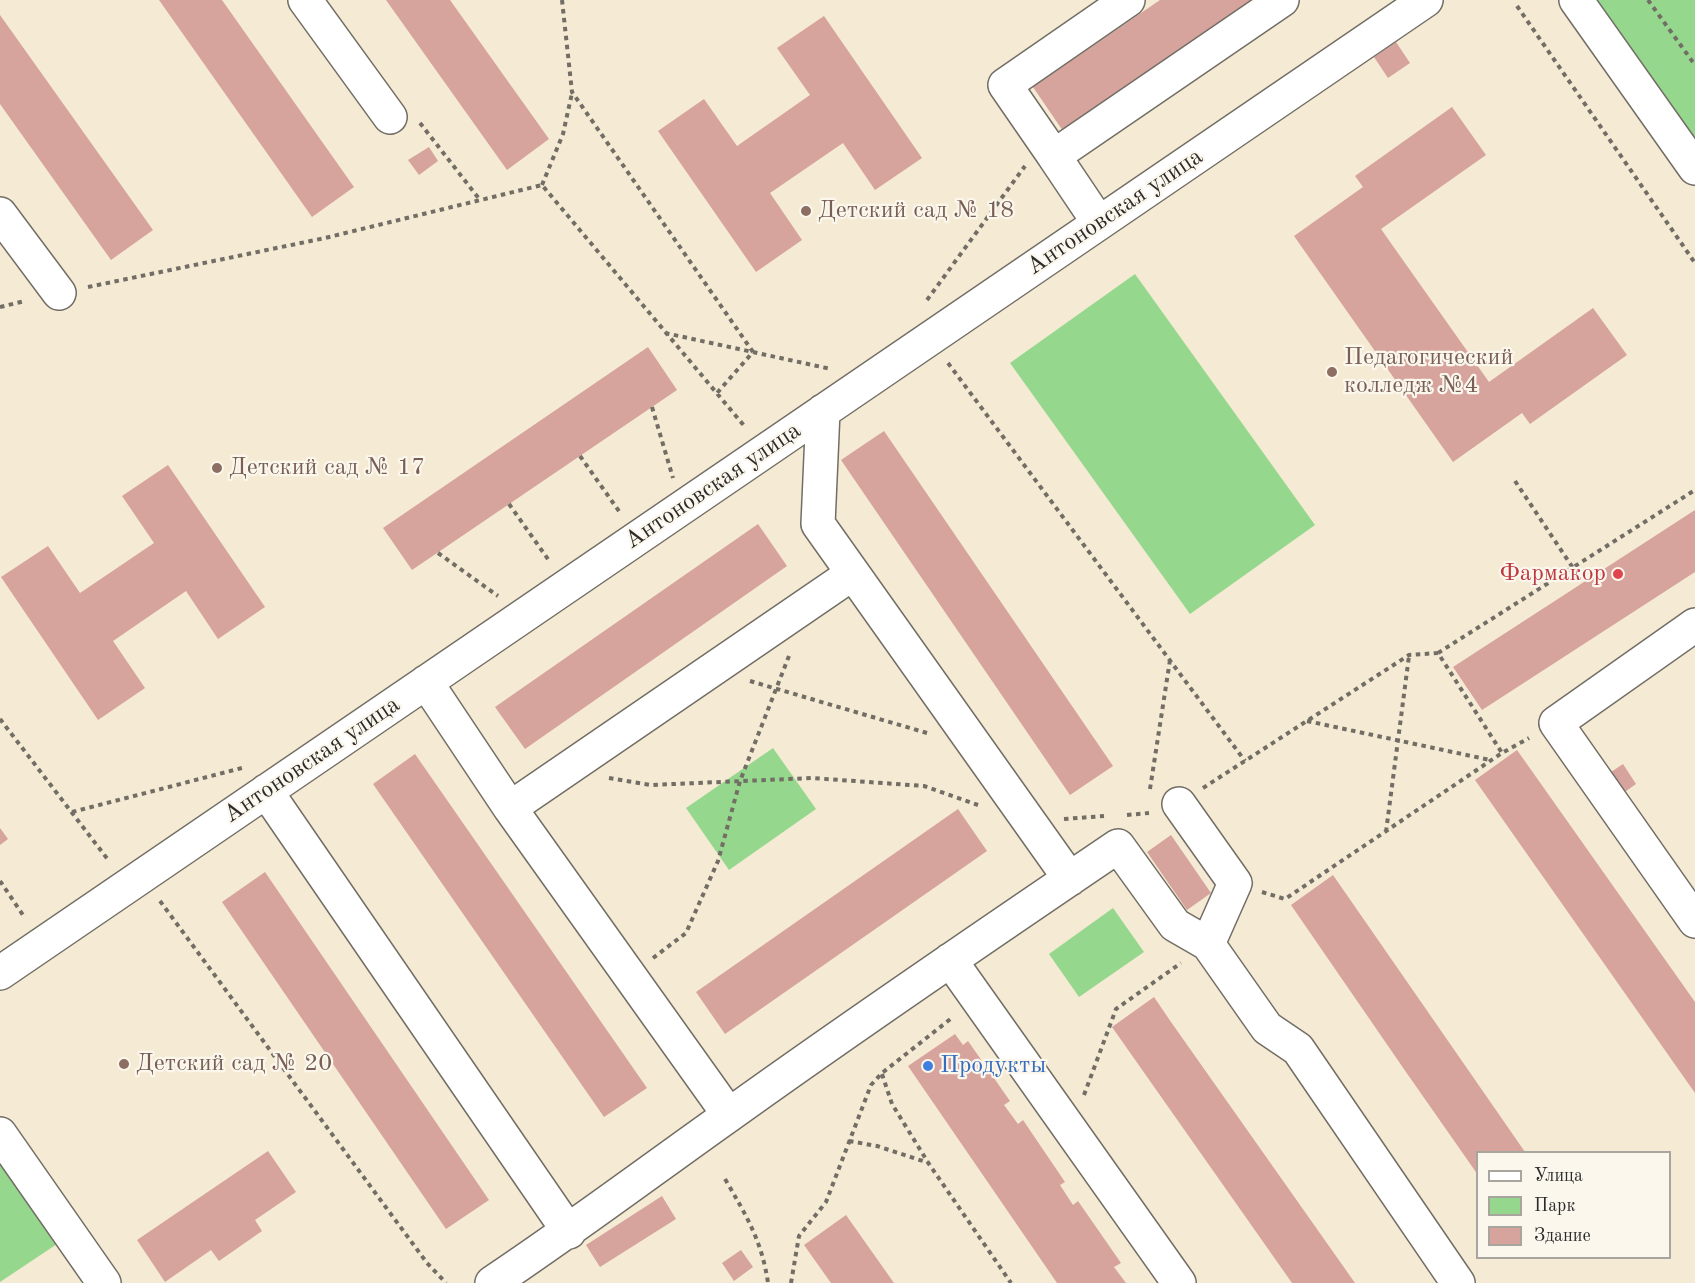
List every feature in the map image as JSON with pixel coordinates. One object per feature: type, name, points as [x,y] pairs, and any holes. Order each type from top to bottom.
[{"type":"street","points":[[305,0],[390,117]]},
{"type":"street","points":[[1099,223],[1005,85],[1128,0]]},
{"type":"street","points":[[1049,149],[1282,0]]},
{"type":"street","name":"Антоновская улица","points":[[0,973],[135,881],[258,778],[426,682],[1099,223],[1386,11],[1426,0]]},
{"type":"street","points":[[1576,0],[1695,168]]},
{"type":"street","points":[[0,214],[59,293]]},
{"type":"street","points":[[823,411],[818,524],[1070,879]]},
{"type":"street","points":[[510,808],[852,574]]},
{"type":"street","points":[[1695,625],[1556,723],[1695,921]]},
{"type":"street","points":[[426,682],[510,808],[729,1115]]},
{"type":"street","points":[[258,778],[569,1232]]},
{"type":"street","points":[[1163,803],[1235,883],[1208,944]]},
{"type":"street","points":[[492,1283],[569,1232],[729,1115],[950,960],[1119,846],[1175,925],[1208,944],[1267,1028],[1298,1049],[1458,1283]]},
{"type":"street","points":[[950,960],[1179,1283]]},
{"type":"street","points":[[0,1134],[104,1283]]},
{"type":"path","points":[[542,185],[563,134],[572,92],[562,0]]},
{"type":"path","points":[[1648,0],[1695,65]]},
{"type":"path","points":[[1516,6],[1695,262]]},
{"type":"path","points":[[572,92],[753,352]]},
{"type":"path","points":[[390,117],[420,123],[480,200]]},
{"type":"path","points":[[927,301],[1049,149]]},
{"type":"path","points":[[0,306],[325,238],[542,185]]},
{"type":"path","points":[[542,185],[765,451]]},
{"type":"path","points":[[665,333],[872,378]]},
{"type":"path","points":[[930,339],[1245,761]]},
{"type":"path","points":[[717,393],[753,352]]},
{"type":"path","points":[[652,407],[681,508]]},
{"type":"path","points":[[580,456],[638,538]]},
{"type":"path","points":[[1515,481],[1573,568]]},
{"type":"path","points":[[1146,814],[1245,761],[1409,655],[1438,653],[1695,490]]},
{"type":"path","points":[[509,504],[567,586]]},
{"type":"path","points":[[438,553],[525,614]]},
{"type":"path","points":[[628,976],[686,933],[718,861],[740,781],[793,646]]},
{"type":"path","points":[[1438,653],[1502,753]]},
{"type":"path","points":[[1386,832],[1409,655]]},
{"type":"path","points":[[1150,790],[1170,660]]},
{"type":"path","points":[[712,669],[930,733]]},
{"type":"path","points":[[0,719],[72,812],[135,881],[427,1263],[446,1283]]},
{"type":"path","points":[[1306,721],[1492,760]]},
{"type":"path","points":[[1235,883],[1285,899],[1502,753],[1556,723]]},
{"type":"path","points":[[564,771],[651,785],[812,778],[924,786],[1028,822],[1111,816]]},
{"type":"path","points":[[72,812],[258,778]]},
{"type":"path","points":[[1123,815],[1168,812],[1163,803]]},
{"type":"path","points":[[0,881],[43,943]]},
{"type":"path","points":[[1071,1130],[1116,1009],[1208,944]]},
{"type":"path","points":[[792,1283],[799,1236],[826,1202],[871,1085],[882,1073],[977,998]]},
{"type":"path","points":[[882,1073],[892,1104],[929,1164],[1011,1283]]},
{"type":"path","points":[[849,1141],[877,1146],[929,1164]]},
{"type":"path","points":[[725,1179],[752,1225],[765,1263],[768,1283]]},
{"type":"green space","points":[[1596,0],[1695,0],[1695,138]]},
{"type":"green space","points":[[1135,274],[1315,525],[1190,614],[1010,363]]},
{"type":"green space","points":[[773,748],[816,809],[729,870],[686,808]]},
{"type":"green space","points":[[1113,908],[1144,952],[1079,997],[1049,954]]},
{"type":"green space","points":[[0,1120],[75,1232],[0,1282]]},
{"type":"building","points":[[159,0],[222,0],[354,187],[312,217]]},
{"type":"building","points":[[386,0],[450,0],[549,139],[507,170]]},
{"type":"building","points":[[1160,0],[1253,0],[1063,131],[1033,87]]},
{"type":"building","points":[[0,15],[153,230],[111,260],[0,104]]},
{"type":"building","points":[[824,16],[922,158],[875,190],[843,143],[770,193],[802,240],[756,272],[658,131],[704,99],[737,146],[810,95],[777,48]]},
{"type":"building","points":[[1396,42],[1410,63],[1388,78],[1374,57]]},
{"type":"building","points":[[1452,107],[1486,155],[1381,229],[1400,256],[1489,382],[1593,308],[1627,355],[1530,424],[1522,413],[1453,462],[1294,236],[1363,187],[1355,176]]},
{"type":"building","points":[[429,147],[438,161],[419,175],[408,160]]},
{"type":"building","points":[[648,347],[677,390],[412,570],[383,528]]},
{"type":"building","points":[[884,431],[1113,766],[1070,795],[841,460]]},
{"type":"building","points":[[168,465],[265,607],[218,639],[186,591],[113,641],[145,688],[98,720],[1,577],[48,546],[80,593],[154,543],[122,496]]},
{"type":"building","points":[[1695,510],[1695,572],[1482,710],[1453,667]]},
{"type":"building","points":[[758,524],[787,566],[525,749],[495,707]]},
{"type":"building","points":[[1517,750],[1695,1002],[1695,1093],[1475,780]]},
{"type":"building","points":[[415,754],[647,1088],[604,1117],[373,784]]},
{"type":"building","points":[[1623,764],[1636,784],[1622,794],[1608,774]]},
{"type":"building","points":[[958,809],[987,851],[725,1034],[696,992]]},
{"type":"building","points":[[0,828],[8,839],[0,845]]},
{"type":"building","points":[[1171,835],[1211,893],[1187,910],[1147,852]]},
{"type":"building","points":[[265,872],[489,1200],[446,1229],[222,902]]},
{"type":"building","points":[[1333,875],[1524,1151],[1476,1151],[1476,1172],[1291,905]]},
{"type":"building","points":[[1154,997],[1355,1283],[1292,1283],[1112,1027]]},
{"type":"building","points":[[955,1034],[963,1045],[968,1041],[1010,1101],[1004,1105],[1018,1124],[1023,1120],[1065,1182],[1060,1185],[1073,1205],[1078,1201],[1121,1263],[1114,1267],[1126,1283],[1057,1283],[908,1066]]},
{"type":"building","points":[[268,1151],[296,1192],[255,1220],[262,1231],[219,1261],[211,1250],[165,1282],[137,1240]]},
{"type":"building","points":[[662,1196],[676,1219],[600,1267],[586,1245]]},
{"type":"building","points":[[846,1215],[894,1283],[831,1283],[804,1245]]},
{"type":"building","points":[[741,1250],[753,1267],[734,1281],[722,1263]]},
{"type":"place","name":"Детский сад № 18","points":[[806,211]]},
{"type":"place","name":"Педагогический колледж №4","points":[[1332,372]]},
{"type":"place","name":"Детский сад № 17","points":[[217,468]]},
{"type":"place","name":"Фармакор","points":[[1618,574]]},
{"type":"place","name":"Детский сад № 20","points":[[124,1064]]},
{"type":"place","name":"Продукты","points":[[928,1066]]}]
